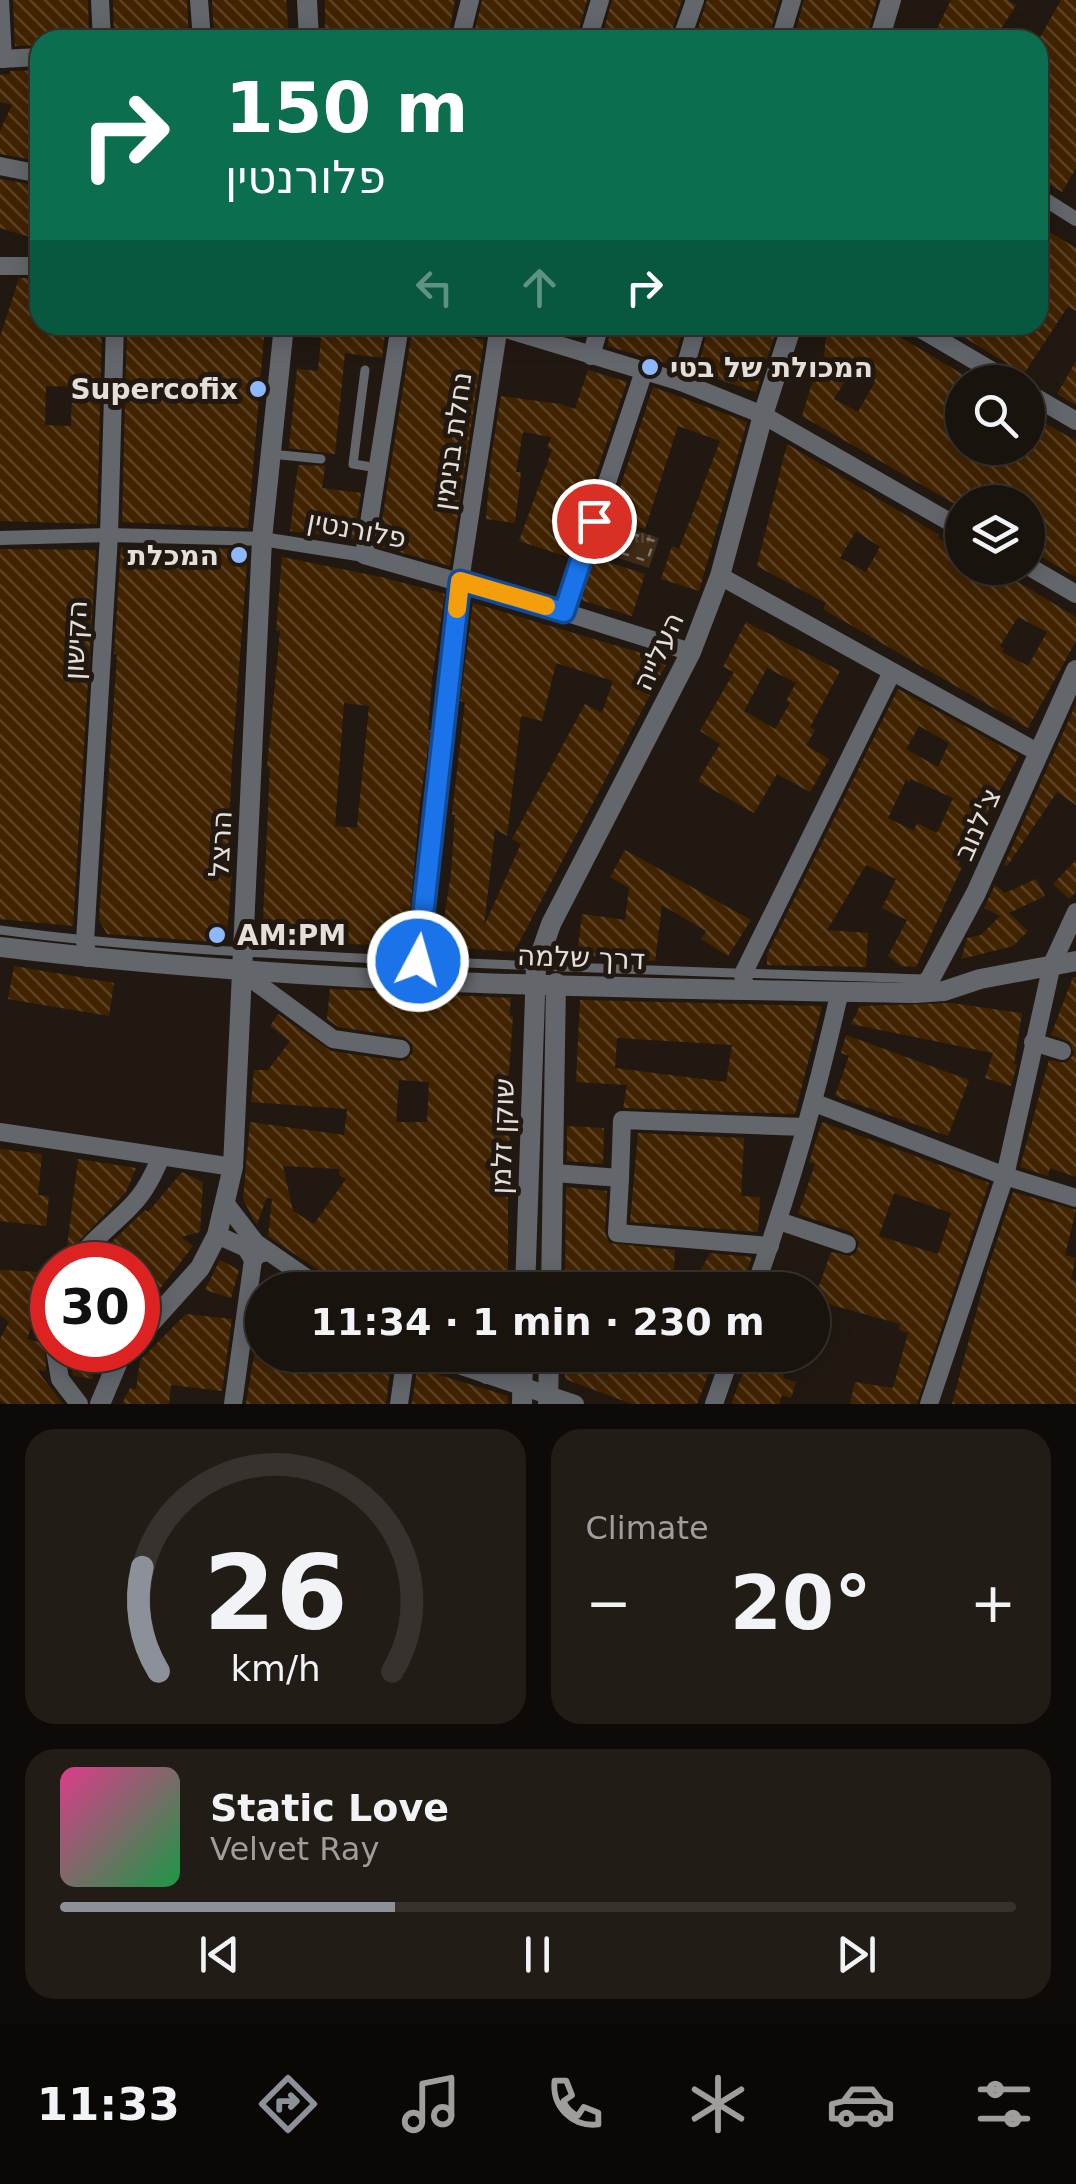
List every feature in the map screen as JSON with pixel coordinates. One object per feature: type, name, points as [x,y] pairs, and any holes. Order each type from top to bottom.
[{"type":"street","points":[[0,0],[2,59],[30,58]]},
{"type":"street","points":[[100,0],[102,30]]},
{"type":"street","points":[[199,0],[201,30]]},
{"type":"street","points":[[307,0],[308,30]]},
{"type":"street","points":[[462,30],[470,0]]},
{"type":"street","points":[[591,30],[600,0]]},
{"type":"street","points":[[685,30],[695,0]]},
{"type":"street","points":[[783,30],[792,0]]},
{"type":"street","points":[[882,30],[891,0]]},
{"type":"street","points":[[0,166],[30,172]]},
{"type":"street","points":[[1048,201],[1076,218]]},
{"type":"street","points":[[0,266],[30,266]]},
{"type":"street","name":"הקישון","points":[[86,950],[116,335]]},
{"type":"street","name":"הרצל","points":[[160,1313],[200,1268],[217,1235],[233,1167],[262,539],[283,335]]},
{"type":"street","points":[[364,555],[398,335]]},
{"type":"street","name":"נחלת בנימין","points":[[414,971],[460,581],[496,335]]},
{"type":"street","points":[[525,335],[681,382],[763,414],[945,519]]},
{"type":"street","points":[[591,356],[597,335]]},
{"type":"street","points":[[681,382],[694,335]]},
{"type":"street","name":"העלייה","points":[[535,975],[551,924],[691,652],[720,576],[763,414],[789,335]]},
{"type":"street","points":[[931,335],[981,365]]},
{"type":"street","points":[[564,612],[644,372]]},
{"type":"street","points":[[1045,403],[1076,422]]},
{"type":"street","name":"פלורנטין","points":[[0,538],[109,535],[262,539],[364,555],[691,652]]},
{"type":"street","points":[[720,576],[1038,754]]},
{"type":"street","points":[[1045,576],[1076,594]]},
{"type":"street","name":"צ'לנוב","points":[[923,986],[976,893],[1076,670]]},
{"type":"street","points":[[744,981],[892,672]]},
{"type":"street","points":[[929,1404],[1005,1176],[1052,964],[1076,912]]},
{"type":"street","name":"דרך שלמה","points":[[0,947],[535,975],[556,984],[744,981],[844,992],[980,979],[1076,962]]},
{"type":"street","points":[[242,962],[333,1039],[401,1050]]},
{"type":"street","name":"שוקן זלמן","points":[[526,1272],[535,975]]},
{"type":"street","name":"שוקן זלמן","points":[[551,1272],[556,984]]},
{"type":"street","points":[[761,1272],[779,1221],[804,1127],[815,1103],[838,1000],[844,992]]},
{"type":"street","points":[[1033,1042],[1062,1051]]},
{"type":"street","points":[[815,1103],[1005,1176],[1076,1198]]},
{"type":"street","points":[[770,1246],[618,1234],[622,1120],[804,1127]]},
{"type":"street","points":[[0,1132],[233,1167]]},
{"type":"street","points":[[91,1242],[132,1205],[149,1183],[161,1157]]},
{"type":"street","points":[[554,1173],[620,1178]]},
{"type":"street","points":[[226,1204],[256,1242],[262,1256],[233,1404]]},
{"type":"street","points":[[779,1221],[847,1244]]},
{"type":"street","points":[[217,1235],[291,1272]]},
{"type":"street","points":[[59,1372],[80,1404]]},
{"type":"street","points":[[100,1404],[113,1372]]},
{"type":"street","points":[[399,1404],[404,1372]]},
{"type":"street","points":[[482,1372],[522,1395],[575,1404]]},
{"type":"street","points":[[486,1374],[492,1372]]},
{"type":"street","points":[[548,1400],[549,1372]]},
{"type":"street","points":[[714,1404],[726,1372]]},
{"type":"lane","points":[[364,370],[352,464],[378,468]]},
{"type":"lane","points":[[271,454],[321,459]]},
{"type":"lane","name":"דרך שלמה","points":[[0,930],[86,950]]},
{"type":"lane","name":"דרך שלמה","points":[[535,975],[923,986]]},
{"type":"path","points":[[600,546],[647,561],[654,540],[602,524]]},
{"type":"green space","points":[[603,520],[659,538],[649,568],[594,550]]},
{"type":"building","points":[[13,0],[88,0],[89,30],[30,30],[30,45],[15,46]]},
{"type":"building","points":[[113,0],[187,0],[188,30],[114,30]]},
{"type":"building","points":[[212,0],[286,0],[288,30],[214,30]]},
{"type":"building","points":[[325,0],[455,0],[450,28],[325,30]]},
{"type":"building","points":[[482,0],[587,0],[579,30],[475,30]]},
{"type":"building","points":[[612,0],[682,0],[672,30],[604,30]]},
{"type":"building","points":[[707,0],[779,0],[771,30],[697,30]]},
{"type":"building","points":[[804,0],[877,0],[869,30],[796,30]]},
{"type":"building","points":[[951,0],[1008,0],[1016,5],[1000,30],[936,30]]},
{"type":"building","points":[[1061,0],[1076,0],[1076,168],[1062,192],[1048,183],[1048,30],[1044,30]]},
{"type":"building","points":[[30,70],[30,159],[0,154],[0,131],[12,105],[0,102],[0,75]]},
{"type":"building","points":[[0,179],[30,184],[30,237],[0,228]]},
{"type":"building","points":[[1048,231],[1076,248],[1076,311],[1066,309],[1030,365],[1009,365],[960,335],[1048,335]]},
{"type":"building","points":[[19,278],[30,278],[30,335],[102,335],[97,524],[0,521],[0,337]],"holes":[[[46,386],[72,387],[71,426],[45,425]]]},
{"type":"building","points":[[127,335],[264,335],[248,528],[122,522]]},
{"type":"building","points":[[385,335],[382,358],[345,353],[335,454],[289,448],[297,369],[318,371],[321,338],[297,336]]},
{"type":"building","points":[[411,335],[460,335],[484,340],[450,566],[378,546]]},
{"type":"building","points":[[610,335],[681,335],[673,365],[607,346]]},
{"type":"building","points":[[706,335],[775,335],[756,392],[697,372]]},
{"type":"building","points":[[826,335],[897,335],[947,365],[945,465],[1045,465],[1045,423],[1076,441],[1076,577],[1045,559],[1045,485],[945,485],[945,498],[802,416],[818,363],[823,365]],"holes":[[[853,368],[875,382],[858,412],[834,399]]]},
{"type":"building","points":[[1076,361],[1076,405],[1057,394]]},
{"type":"building","points":[[588,370],[627,382],[568,557],[519,541],[552,450],[547,448],[551,437],[523,432],[516,472],[521,472],[515,523],[486,519],[491,458],[501,396],[575,409]]},
{"type":"building","points":[[653,387],[747,422],[699,591],[661,579],[672,546],[679,549],[720,441],[678,426],[645,529],[610,518]]},
{"type":"building","points":[[787,444],[939,535],[945,542],[945,585],[1023,585],[1076,617],[1076,641],[1028,728],[823,609],[826,603],[757,566]],"holes":[[[856,531],[880,547],[866,572],[840,558]],[[1018,617],[1047,632],[1028,666],[1002,652],[1000,646]]]},
{"type":"building","points":[[298,465],[325,466],[322,488],[361,493],[354,539],[290,531]]},
{"type":"building","points":[[121,547],[248,549],[232,761],[227,871],[232,871],[227,933],[215,942],[107,934],[99,920]]},
{"type":"building","points":[[0,549],[96,550],[73,926],[0,919]]},
{"type":"building","points":[[282,557],[445,594],[432,679],[431,730],[420,802],[407,947],[262,939],[267,767],[280,631],[276,631]],"holes":[[[344,703],[369,706],[357,828],[335,826]]]},
{"type":"building","points":[[595,558],[645,574],[632,616],[581,600]]},
{"type":"building","points":[[473,603],[668,661],[514,952],[440,946],[451,873],[452,815],[465,702],[460,701]],"holes":[[[556,663],[613,681],[602,713],[585,704],[512,839],[521,844],[484,926],[495,829],[507,836],[521,716],[542,721]]]},
{"type":"building","points":[[746,622],[840,671],[810,727],[815,730],[806,745],[829,759],[810,792],[777,774],[754,813],[698,781],[720,744],[700,731],[734,672],[723,667]],"holes":[[[767,668],[796,683],[775,729],[744,711]]]},
{"type":"building","points":[[898,689],[1019,756],[958,865],[962,867],[916,967],[901,966],[888,956],[907,920],[882,908],[896,879],[866,865],[827,930],[868,933],[866,967],[767,965],[767,954]],"holes":[[[919,726],[949,743],[938,767],[906,749]],[[906,780],[953,798],[937,833],[917,823],[914,831],[888,818]]]},
{"type":"building","points":[[1076,704],[1076,805],[1057,792],[1007,866],[1004,865]]},
{"type":"building","points":[[625,850],[751,920],[728,956],[701,939],[706,931],[662,905],[655,961],[577,955],[582,914],[625,920],[629,888],[610,877]]},
{"type":"building","points":[[1076,860],[1076,892],[1069,899],[1053,884]]},
{"type":"building","points":[[1036,879],[1045,896],[1009,913],[1028,931],[1013,946],[961,959],[967,938],[981,935],[1000,916],[984,908],[995,885],[1005,893]]},
{"type":"building","points":[[14,966],[114,983],[109,1016],[8,999]]},
{"type":"building","points":[[1073,977],[1076,1177],[1050,1168],[1048,1176],[1020,1167],[1049,1060],[1066,1063],[1074,1054],[1070,1042],[1051,1035]]},
{"type":"building","points":[[330,989],[511,998],[505,1126],[510,1126],[509,1161],[500,1160],[499,1180],[508,1181],[508,1272],[321,1272],[268,1236],[272,1199],[267,1197],[257,1224],[254,1220],[243,1199],[250,1122],[344,1135],[347,1109],[251,1102],[254,1070],[268,1070],[290,1041],[270,1026],[278,1014],[331,1051],[399,1061],[413,1052],[412,1044],[404,1037],[338,1027],[327,1019]],"holes":[[[399,1080],[429,1082],[427,1122],[396,1122]],[[283,1166],[340,1169],[339,1175],[346,1179],[314,1224],[293,1211]]]},
{"type":"building","points":[[580,1000],[822,1006],[795,1114],[623,1108],[627,1085],[576,1082]],"holes":[[[617,1038],[732,1045],[726,1082],[615,1068]]]},
{"type":"building","points":[[951,1003],[1022,1013],[1011,1086],[985,1078],[993,1053],[851,1024],[860,1006]]},
{"type":"building","points":[[846,1035],[969,1080],[948,1136],[835,1096],[849,1056],[841,1053]]},
{"type":"building","points":[[822,1122],[989,1183],[917,1404],[850,1404],[855,1382],[893,1388],[908,1333],[899,1330],[900,1324],[830,1304],[830,1272],[824,1272],[831,1252],[850,1256],[856,1253],[859,1243],[851,1232],[798,1214],[815,1164],[809,1162]],"holes":[[[894,1193],[951,1213],[938,1254],[879,1236]]]},
{"type":"building","points":[[567,1126],[604,1128],[603,1164],[567,1161]]},
{"type":"building","points":[[638,1133],[744,1138],[741,1196],[760,1197],[758,1232],[630,1222]]},
{"type":"building","points":[[0,1149],[42,1154],[38,1195],[49,1196],[46,1226],[0,1221]]},
{"type":"building","points":[[78,1159],[136,1168],[126,1192],[78,1242],[68,1242]]},
{"type":"building","points":[[182,1172],[203,1182],[200,1232],[181,1237],[193,1246],[160,1289],[160,1242],[112,1242],[145,1210],[148,1212]]},
{"type":"building","points":[[566,1187],[607,1191],[605,1232],[609,1243],[675,1250],[674,1272],[565,1272]]},
{"type":"building","points":[[1013,1192],[1076,1210],[1065,1255],[1076,1258],[1071,1279],[1076,1281],[1076,1404],[952,1404],[988,1268]]},
{"type":"building","points":[[710,1253],[752,1257],[747,1272],[700,1272]]},
{"type":"building","points":[[220,1260],[239,1270],[231,1298],[205,1290]]},
{"type":"building","points":[[0,1270],[30,1271],[30,1372],[39,1372],[63,1404],[0,1401],[0,1339],[9,1322],[0,1315]]},
{"type":"building","points":[[186,1314],[232,1319],[222,1391],[171,1385],[169,1404],[122,1404],[130,1388],[136,1389],[138,1372],[160,1372],[160,1340]]},
{"type":"building","points":[[72,1372],[93,1372],[93,1379],[73,1376]]},
{"type":"building","points":[[251,1372],[390,1372],[386,1404],[246,1404]]},
{"type":"building","points":[[416,1372],[430,1372],[508,1396],[508,1404],[412,1404]]},
{"type":"building","points":[[565,1372],[709,1372],[697,1404],[632,1404],[565,1379]]},
{"type":"building","points":[[743,1372],[785,1372],[783,1378],[796,1382],[791,1398],[782,1395],[779,1404],[731,1404]]},
{"type":"slow traffic","points":[[457,609],[460,581],[546,606]]},
{"type":"place","name":"המכולת של בטי","points":[[650,367]]},
{"type":"place","name":"Supercofix","points":[[258,389]]},
{"type":"place","name":"המכלת","points":[[239,555]]},
{"type":"place","name":"AM:PM","points":[[217,935]]},
{"type":"route","points":[[418,961],[460,581],[564,612],[594,521]]}]
